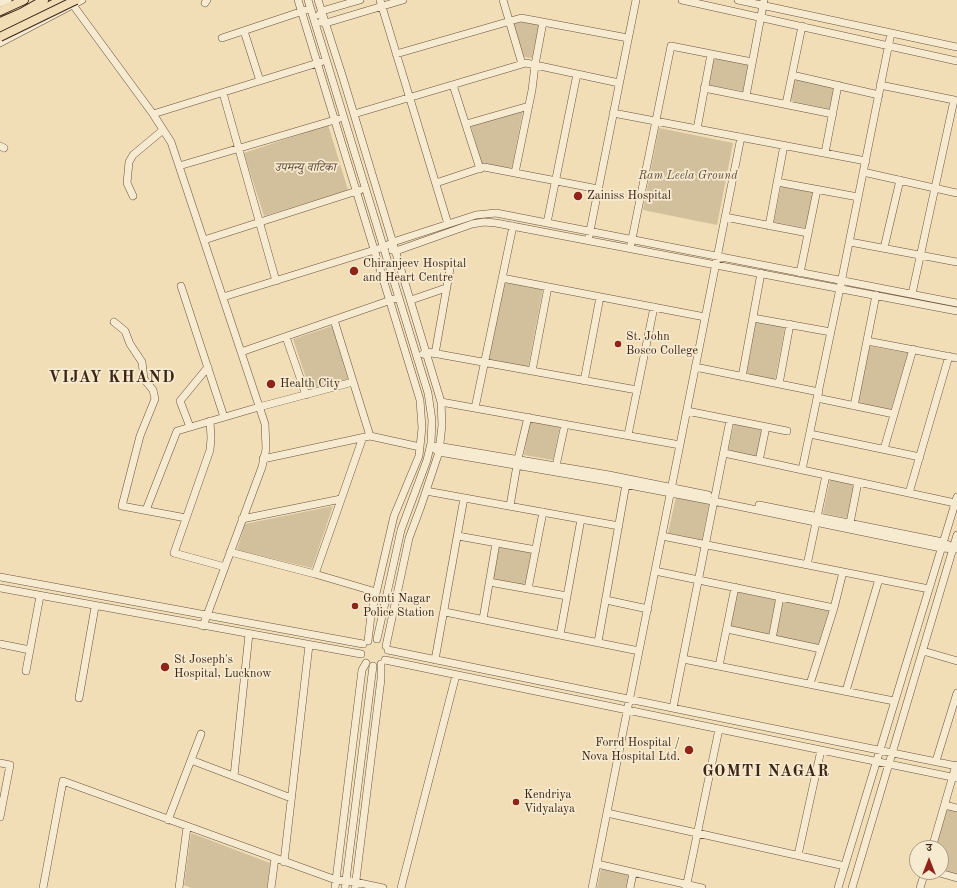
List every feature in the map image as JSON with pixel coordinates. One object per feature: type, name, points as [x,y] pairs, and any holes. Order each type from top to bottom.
[{"type":"main road","points":[[0,11],[24,0]]},
{"type":"main road","points":[[21,13],[30,0]]},
{"type":"main road","points":[[0,22],[21,13],[44,0]]},
{"type":"main road","points":[[0,29],[16,23],[61,0]]},
{"type":"main road","points":[[1,41],[74,3]]},
{"type":"street","points":[[0,3],[8,0]]},
{"type":"street","points":[[82,0],[74,3],[153,114],[171,142],[265,424],[266,449],[264,459],[203,626]]},
{"type":"street","points":[[298,0],[420,400],[422,428],[419,456],[394,516],[366,642],[361,649],[362,659],[376,663],[456,675],[955,777]]},
{"type":"street","points":[[308,0],[428,392],[432,420],[431,443],[427,460],[401,530],[377,639]]},
{"type":"street","points":[[318,0],[427,352],[441,402],[442,425],[440,449],[409,538],[387,648],[387,656],[362,670],[336,884]]},
{"type":"street","points":[[315,21],[322,11],[360,0]]},
{"type":"street","points":[[315,21],[326,23],[381,3],[403,0]]},
{"type":"street","points":[[503,0],[522,64]]},
{"type":"street","points":[[588,240],[636,0]]},
{"type":"street","points":[[682,0],[957,61]]},
{"type":"street","points":[[738,0],[764,3],[957,48]]},
{"type":"street","points":[[381,3],[448,224]]},
{"type":"street","points":[[746,96],[764,3]]},
{"type":"street","points":[[222,38],[311,9]]},
{"type":"street","points":[[396,54],[520,18],[628,38]]},
{"type":"street","points":[[515,173],[529,106],[543,22]]},
{"type":"street","points":[[786,104],[802,26]]},
{"type":"street","points":[[244,31],[260,81]]},
{"type":"street","points":[[802,470],[850,242],[891,33]]},
{"type":"street","points":[[0,34],[1,41]]},
{"type":"street","points":[[630,248],[671,46],[752,62]]},
{"type":"street","points":[[697,129],[711,54]]},
{"type":"street","points":[[153,114],[327,61]]},
{"type":"street","points":[[354,114],[526,63],[619,83]]},
{"type":"street","points":[[547,223],[577,74]]},
{"type":"street","points":[[792,75],[879,95]]},
{"type":"street","points":[[453,85],[480,169]]},
{"type":"street","points":[[825,153],[838,85]]},
{"type":"street","points":[[880,85],[954,100],[912,294]]},
{"type":"street","points":[[704,88],[833,114]]},
{"type":"street","points":[[223,93],[276,281]]},
{"type":"street","points":[[466,124],[529,106]]},
{"type":"street","points":[[613,113],[866,161]]},
{"type":"street","points":[[179,166],[344,117]]},
{"type":"street","points":[[133,196],[127,182],[129,162],[133,155],[163,130]]},
{"type":"street","points":[[592,888],[741,137]]},
{"type":"street","points":[[769,226],[784,145]]},
{"type":"street","points":[[436,183],[484,167],[598,189]]},
{"type":"street","points":[[863,172],[957,193]]},
{"type":"street","points":[[884,248],[900,180]]},
{"type":"street","points":[[777,182],[858,198]]},
{"type":"street","points":[[204,240],[366,189]]},
{"type":"street","points":[[800,273],[817,190]]},
{"type":"street","points":[[223,297],[375,250],[393,242],[476,215],[496,213],[800,273],[876,295],[957,311]]},
{"type":"street","points":[[725,217],[808,233]]},
{"type":"street","points":[[384,247],[396,250],[478,223],[496,223],[762,273],[912,294],[957,303]]},
{"type":"street","points":[[475,408],[513,226]]},
{"type":"street","points":[[850,242],[957,261]]},
{"type":"street","points":[[435,354],[450,269]]},
{"type":"street","points":[[742,377],[762,273]]},
{"type":"street","points":[[502,278],[706,317]]},
{"type":"street","points":[[180,286],[224,417]]},
{"type":"street","points":[[532,371],[548,287]]},
{"type":"street","points":[[411,300],[446,288]]},
{"type":"street","points":[[854,406],[876,295]]},
{"type":"street","points":[[241,352],[399,297]]},
{"type":"street","points":[[584,380],[600,297]]},
{"type":"street","points":[[628,435],[654,307]]},
{"type":"street","points":[[753,318],[831,332]]},
{"type":"street","points":[[315,574],[366,436],[353,382],[334,320]]},
{"type":"street","points":[[114,322],[125,331],[130,344],[142,362],[144,379],[153,390],[155,399],[140,436],[122,506],[186,518]]},
{"type":"street","points":[[779,384],[790,324]]},
{"type":"street","points":[[286,336],[306,395]]},
{"type":"street","points":[[867,341],[957,358]]},
{"type":"street","points":[[884,449],[913,349]]},
{"type":"street","points":[[417,356],[427,352],[637,390]]},
{"type":"street","points":[[909,493],[949,356]]},
{"type":"street","points":[[190,427],[180,401],[208,367]]},
{"type":"street","points":[[696,367],[779,384],[854,406],[894,414]]},
{"type":"street","points":[[146,510],[177,431],[353,382]]},
{"type":"street","points":[[441,402],[680,445]]},
{"type":"street","points":[[687,411],[787,431]]},
{"type":"street","points":[[510,506],[517,462],[528,417]]},
{"type":"street","points":[[673,708],[730,420]]},
{"type":"street","points":[[210,421],[210,450],[174,553],[225,567]]},
{"type":"street","points":[[556,466],[565,424]]},
{"type":"street","points":[[760,461],[766,427]]},
{"type":"street","points":[[810,434],[920,457]]},
{"type":"street","points":[[264,459],[366,436],[420,447]]},
{"type":"street","points":[[421,439],[440,449],[517,462],[626,484],[671,490]]},
{"type":"street","points":[[724,453],[909,493],[956,500],[838,888]]},
{"type":"street","points":[[517,462],[556,466],[942,545]]},
{"type":"street","points":[[807,565],[826,475]]},
{"type":"street","points":[[850,523],[858,482]]},
{"type":"street","points":[[598,642],[626,484]]},
{"type":"street","points":[[426,491],[619,526]]},
{"type":"street","points":[[435,660],[445,612],[464,498]]},
{"type":"street","points":[[242,519],[342,499]]},
{"type":"street","points":[[528,589],[543,512]]},
{"type":"street","points":[[560,635],[581,519]]},
{"type":"street","points":[[817,519],[850,523],[955,549]]},
{"type":"street","points":[[852,888],[922,651],[955,549],[957,535]]},
{"type":"street","points":[[458,536],[536,550]]},
{"type":"street","points":[[662,536],[929,589]]},
{"type":"street","points":[[483,619],[496,543]]},
{"type":"street","points":[[230,552],[315,574],[376,592]]},
{"type":"street","points":[[655,571],[834,608]]},
{"type":"street","points":[[810,684],[834,608],[843,572]]},
{"type":"street","points":[[0,577],[207,616],[366,642],[377,639],[383,642],[387,648],[435,660],[957,766],[955,777],[944,805],[934,840]]},
{"type":"street","points":[[846,691],[879,579]]},
{"type":"street","points":[[489,582],[567,596]]},
{"type":"street","points":[[719,666],[735,587]]},
{"type":"street","points":[[0,588],[361,654]]},
{"type":"street","points":[[26,671],[40,596]]},
{"type":"street","points":[[772,639],[780,597]]},
{"type":"street","points":[[606,600],[648,609]]},
{"type":"street","points":[[79,698],[95,606]]},
{"type":"street","points":[[445,612],[639,651]]},
{"type":"street","points":[[727,630],[821,649]]},
{"type":"street","points":[[234,776],[249,634]]},
{"type":"street","points":[[0,644],[30,650]]},
{"type":"street","points":[[284,862],[309,645]]},
{"type":"street","points":[[922,651],[957,661]]},
{"type":"street","points":[[683,659],[894,701]]},
{"type":"street","points":[[345,885],[359,768],[376,663]]},
{"type":"street","points":[[355,885],[381,679],[376,663]]},
{"type":"street","points":[[402,888],[456,675]]},
{"type":"street","points":[[936,761],[953,718],[957,693]]},
{"type":"street","points":[[686,886],[720,729]]},
{"type":"street","points":[[168,820],[201,734]]},
{"type":"street","points":[[798,856],[821,750]]},
{"type":"street","points":[[191,760],[291,798]]},
{"type":"street","points":[[0,763],[10,765],[0,817]]},
{"type":"street","points":[[43,888],[63,781],[275,858],[336,884],[383,888]]},
{"type":"street","points":[[944,805],[957,808]]},
{"type":"street","points":[[607,813],[845,866]]},
{"type":"street","points":[[179,888],[187,827]]},
{"type":"street","points":[[271,888],[275,858]]},
{"type":"street","points":[[596,864],[686,886],[702,888]]},
{"type":"street","points":[[630,888],[633,873]]},
{"type":"green space","points":[[520,22],[539,24],[532,58],[524,57],[513,23]]},
{"type":"green space","points":[[714,58],[748,64],[743,91],[709,85]]},
{"type":"green space","points":[[794,79],[834,87],[830,109],[790,101]]},
{"type":"green space","points":[[523,110],[512,168],[482,164],[471,126]]},
{"type":"green space","name":"उपमन्यु वाटिका","points":[[328,125],[348,190],[264,216],[244,153]]},
{"type":"green space","name":"Ram Leela Ground","points":[[659,128],[733,143],[717,225],[643,210]]},
{"type":"green space","points":[[781,186],[813,192],[806,228],[774,222]]},
{"type":"green space","points":[[504,281],[543,288],[528,368],[489,360]]},
{"type":"green space","points":[[756,321],[785,327],[775,380],[746,375]]},
{"type":"green space","points":[[332,326],[348,380],[310,390],[293,339]]},
{"type":"green space","points":[[869,346],[908,353],[891,410],[858,404]]},
{"type":"green space","points":[[530,421],[560,426],[553,460],[524,455]]},
{"type":"green space","points":[[734,423],[763,429],[757,457],[728,451]]},
{"type":"green space","points":[[830,479],[854,484],[847,518],[823,513]]},
{"type":"green space","points":[[676,497],[709,504],[702,540],[668,533]]},
{"type":"green space","points":[[333,506],[312,568],[237,550],[245,524]]},
{"type":"green space","points":[[499,547],[531,553],[525,586],[493,580]]},
{"type":"green space","points":[[737,592],[776,600],[769,636],[730,627]]},
{"type":"green space","points":[[782,600],[829,610],[818,645],[776,637]]},
{"type":"green space","points":[[947,809],[957,811],[957,875],[949,873],[949,840],[937,840]]},
{"type":"green space","points":[[191,833],[270,863],[267,888],[191,888],[184,885]]},
{"type":"green space","points":[[601,869],[632,875],[629,888],[597,888]]},
{"type":"place","name":"Zainiss Hospital","points":[[578,196]]},
{"type":"place","name":"Chiranjeev Hospital and Heart Centre","points":[[354,271]]},
{"type":"place","name":"St. John Bosco College","points":[[618,344]]},
{"type":"place","name":"Health City","points":[[271,384]]},
{"type":"place","name":"Gomti Nagar Police Station","points":[[355,606]]},
{"type":"place","name":"St Joseph's Hospital, Lucknow","points":[[165,667]]},
{"type":"place","name":"Forrd Hospital / Nova Hospital Ltd.","points":[[689,750]]},
{"type":"place","name":"Kendriya Vidyalaya","points":[[516,802]]},
{"type":"district","name":"VIJAY KHAND","points":[[112,378]]},
{"type":"district","name":"GOMTI NAGAR","points":[[766,772]]}]
